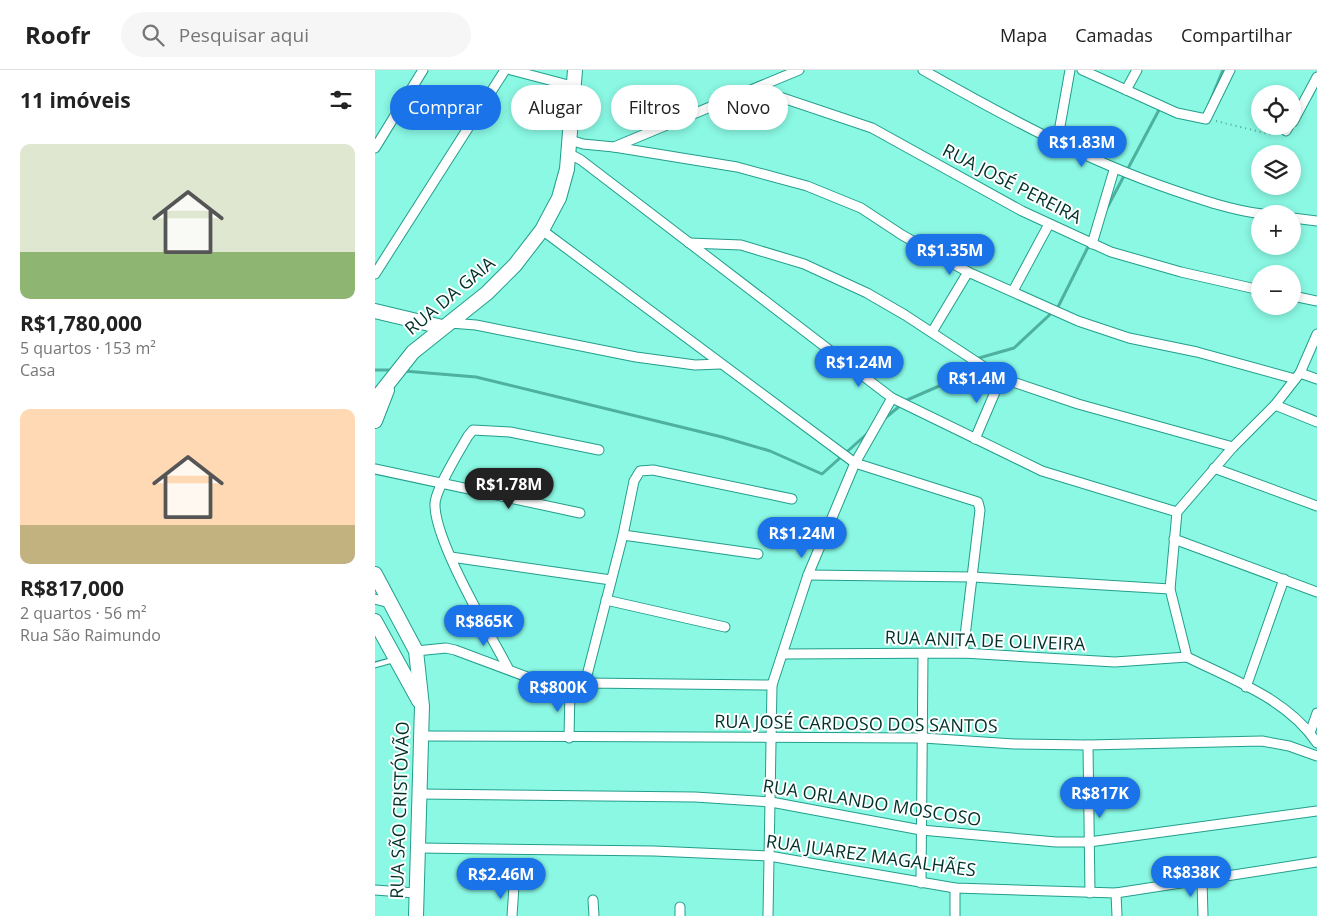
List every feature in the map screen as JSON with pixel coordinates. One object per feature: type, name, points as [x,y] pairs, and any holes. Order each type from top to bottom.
[{"type":"main road","name":"RUA DA GAIA","points":[[572,85],[575,70]]},
{"type":"main road","name":"RUA DA GAIA","points":[[391,380],[413,352],[493,287],[515,265],[542,230],[559,198],[570,154],[571,130]]},
{"type":"main road","points":[[375,312],[446,325]]},
{"type":"main road","points":[[375,400],[391,380]]},
{"type":"main road","points":[[375,421],[391,380]]},
{"type":"main road","name":"RUA SÃO CRISTÓVÃO","points":[[375,574],[416,651],[421,706],[419,848],[415,892],[416,916]]},
{"type":"main road","name":"RUA SÃO CRISTÓVÃO","points":[[375,621],[379,634],[396,659],[421,706]]},
{"type":"main road","points":[[396,659],[410,661],[416,651]]},
{"type":"street","points":[[375,148],[423,70]]},
{"type":"street","points":[[375,274],[505,70]]},
{"type":"street","points":[[511,70],[568,85]]},
{"type":"street","points":[[767,85],[799,70]]},
{"type":"street","points":[[923,70],[1027,128],[1114,170],[1210,202],[1251,211]]},
{"type":"street","points":[[1057,142],[1070,70]]},
{"type":"street","points":[[1082,70],[1177,113],[1206,119],[1230,70]]},
{"type":"street","points":[[1126,90],[1137,70]]},
{"type":"street","points":[[1301,107],[1317,77]]},
{"type":"street","name":"RUA JOSÉ PEREIRA","points":[[788,100],[872,128],[1049,224],[1092,244],[1150,264],[1251,288]]},
{"type":"street","points":[[614,147],[708,109]]},
{"type":"street","points":[[571,140],[583,144],[686,157],[737,167],[820,190],[861,208],[902,235],[968,272],[1078,321],[1129,338],[1317,379]]},
{"type":"street","points":[[570,154],[581,160],[893,398],[1042,471],[1177,512]]},
{"type":"street","points":[[1092,244],[1114,170]]},
{"type":"street","points":[[1301,219],[1317,221]]},
{"type":"street","points":[[1013,291],[1049,224]]},
{"type":"street","points":[[542,230],[855,462],[978,502],[980,510],[963,653]]},
{"type":"street","points":[[689,243],[741,245],[805,264],[867,293],[932,332],[1001,378],[1078,404],[1233,446]]},
{"type":"street","points":[[932,332],[968,272]]},
{"type":"street","points":[[1301,298],[1317,301]]},
{"type":"street","points":[[446,325],[476,325],[637,357],[695,365],[721,364]]},
{"type":"street","points":[[1317,334],[1298,376],[1275,405],[1233,446],[1177,512],[1170,589],[1187,657],[1276,702],[1310,733],[1317,743]]},
{"type":"street","points":[[975,439],[1001,378]]},
{"type":"street","points":[[768,916],[772,685],[808,575],[855,462],[893,398]]},
{"type":"street","points":[[1275,405],[1317,422]]},
{"type":"street","points":[[508,668],[451,557],[437,518],[435,504],[443,484],[473,430],[510,432],[599,450]]},
{"type":"street","points":[[1214,468],[1317,506]]},
{"type":"street","points":[[375,469],[579,513]]},
{"type":"street","points":[[585,683],[623,536],[634,481],[640,470],[653,470],[792,499]]},
{"type":"street","points":[[623,536],[757,554]]},
{"type":"street","points":[[1174,539],[1317,592]]},
{"type":"street","points":[[451,557],[611,580]]},
{"type":"street","points":[[808,575],[973,577],[1170,589]]},
{"type":"street","points":[[1246,687],[1284,579]]},
{"type":"street","points":[[375,599],[390,603]]},
{"type":"street","points":[[607,600],[725,627]]},
{"type":"street","points":[[416,651],[446,648],[508,668],[546,684],[570,688],[585,683],[772,685]]},
{"type":"street","name":"RUA ANITA DE OLIVEIRA","points":[[783,654],[923,655],[963,653],[1115,662],[1187,657]]},
{"type":"street","points":[[921,883],[923,655]]},
{"type":"street","points":[[569,738],[570,688]]},
{"type":"street","points":[[1310,733],[1317,713]]},
{"type":"street","name":"RUA JOSÉ CARDOSO DOS SANTOS","points":[[421,736],[923,738],[1015,744],[1088,745],[1262,741],[1289,746],[1317,756]]},
{"type":"street","points":[[1088,745],[1090,893]]},
{"type":"street","name":"RUA ORLANDO MOSCOSO","points":[[420,794],[665,795],[771,802],[921,830],[1047,842],[1089,842],[1317,811]]},
{"type":"street","name":"RUA JUAREZ MAGALHÃES","points":[[419,848],[654,851],[769,856],[955,888],[1090,893],[1116,893],[1317,862]]},
{"type":"street","points":[[1202,880],[1203,916]]},
{"type":"street","points":[[512,916],[513,886]]},
{"type":"street","points":[[955,888],[955,916]]},
{"type":"street","points":[[375,890],[415,892]]},
{"type":"street","points":[[1116,893],[1117,916]]},
{"type":"street","points":[[593,900],[595,916]]},
{"type":"lane","points":[[375,665],[396,659]]},
{"type":"path","points":[[1206,119],[1251,130]]},
{"type":"waterway","points":[[1209,104],[1223,70]]},
{"type":"waterway","points":[[1107,208],[1160,108]]},
{"type":"waterway","points":[[884,419],[907,400],[953,380],[972,360],[1014,348],[1058,307],[1090,243]]},
{"type":"waterway","points":[[375,370],[393,370]]},
{"type":"waterway","points":[[404,371],[476,377],[722,437],[770,451],[822,474],[868,433]]}]
